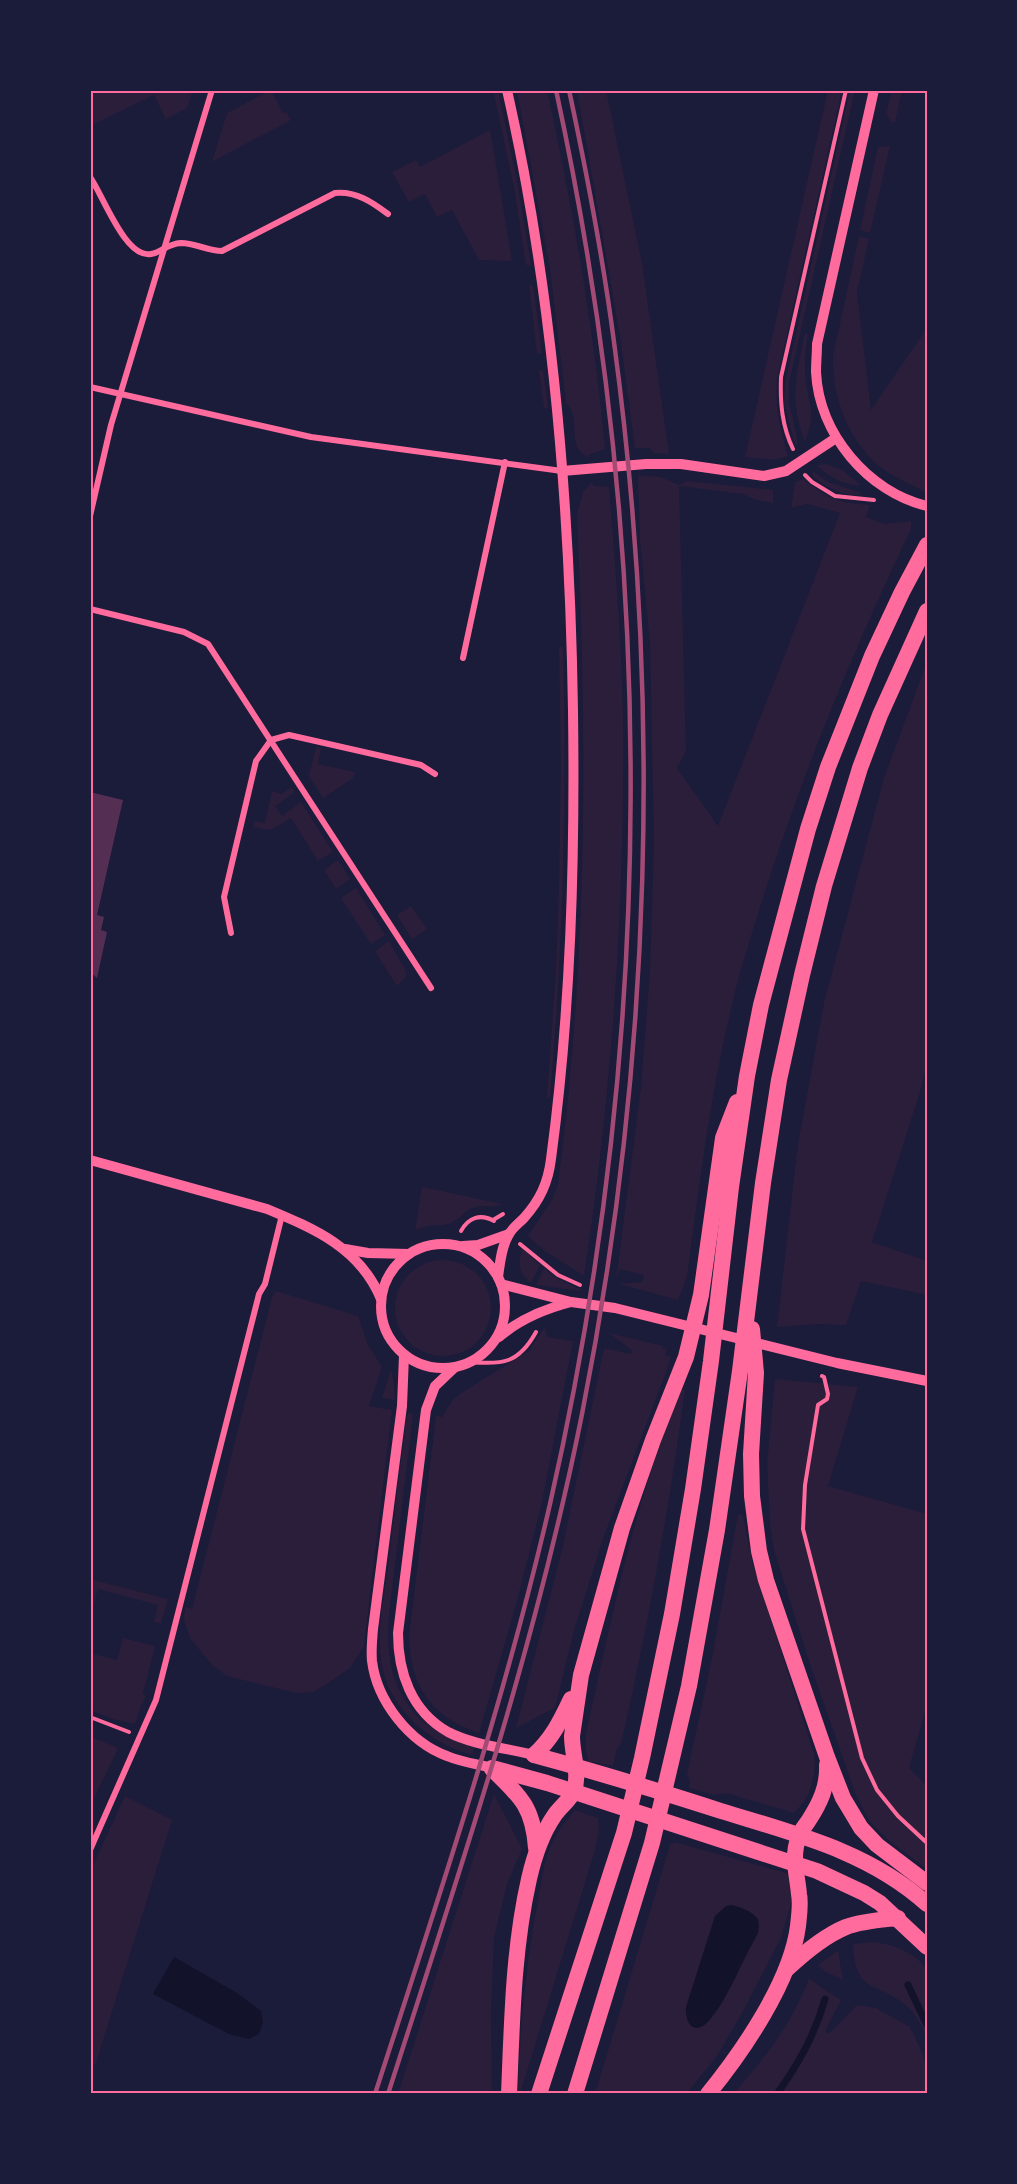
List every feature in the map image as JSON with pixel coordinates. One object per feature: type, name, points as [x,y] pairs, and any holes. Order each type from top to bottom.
[{"type":"highway","points":[[540,2094],[624,1833],[672,1614],[711,1360],[731,1187],[747,1076],[760,1005],[805,839],[828,767],[872,656],[927,545]]},
{"type":"highway","points":[[927,611],[880,715],[860,768],[824,886],[779,1080],[763,1183],[750,1297],[748,1372],[752,1496],[759,1551],[766,1580],[827,1757],[843,1798],[861,1828],[877,1845],[927,1883]]},
{"type":"highway","points":[[509,2094],[520,1934],[529,1880],[536,1853],[550,1821],[574,1792],[577,1767],[572,1736],[581,1676],[626,1518],[643,1467],[686,1357],[701,1295],[723,1138],[747,1076]]},
{"type":"highway","points":[[575,2094],[652,1843],[689,1686],[748,1372]]},
{"type":"highway","points":[[581,1676],[561,1720],[546,1743],[534,1755],[799,1835],[856,1856],[891,1876],[927,1904]]},
{"type":"highway","points":[[708,2094],[751,2036],[794,1948],[800,1897],[793,1863],[799,1835],[818,1807],[825,1791],[828,1777],[827,1757]]},
{"type":"highway","points":[[492,1768],[574,1792],[817,1871],[864,1893],[898,1918],[927,1947]]},
{"type":"highway","points":[[492,1768],[521,1799],[531,1815],[536,1853]]},
{"type":"highway","points":[[784,1972],[801,1956],[845,1928],[874,1920],[898,1918]]},
{"type":"street","points":[[90,516],[111,425],[212,90]]},
{"type":"street","points":[[507,90],[537,246],[560,428],[572,633],[574,763],[573,907],[564,1045],[547,1183],[534,1207],[509,1234],[504,1243],[500,1281],[506,1309],[502,1330],[485,1353],[470,1362],[455,1367],[434,1368],[413,1361],[404,1355],[387,1334],[382,1317],[381,1299],[390,1273],[401,1260],[409,1254],[434,1245],[478,1245],[509,1234]]},
{"type":"street","points":[[874,90],[817,344],[816,374],[823,404],[836,438],[860,469],[877,483],[907,500],[927,506]]},
{"type":"street","points":[[90,177],[125,238],[143,254],[150,255],[167,245],[183,243],[211,251],[222,251],[335,193],[342,192],[360,196],[388,214]]},
{"type":"street","points":[[91,388],[311,436],[562,471],[646,464],[681,464],[764,476],[781,473],[836,438]]},
{"type":"street","points":[[463,658],[505,462]]},
{"type":"street","points":[[90,609],[183,632],[208,644],[431,988]]},
{"type":"street","points":[[231,933],[224,897],[256,761],[271,740],[289,735],[421,765],[435,774]]},
{"type":"street","points":[[90,1160],[267,1209],[310,1228],[345,1249],[370,1277],[381,1299]]},
{"type":"street","points":[[90,1850],[156,1700],[259,1294],[265,1284],[282,1215]]},
{"type":"street","points":[[459,1246],[480,1255],[490,1265],[500,1281],[571,1302],[615,1308],[837,1363],[925,1380]]},
{"type":"street","points":[[345,1249],[368,1253],[409,1254]]},
{"type":"street","points":[[496,1339],[518,1322],[571,1302]]},
{"type":"street","points":[[404,1355],[402,1406],[373,1629],[372,1649],[375,1673],[396,1717],[419,1740],[446,1756],[492,1768]]},
{"type":"street","points":[[455,1367],[435,1386],[426,1410],[398,1633],[400,1664],[404,1680],[418,1704],[427,1715],[448,1731],[470,1740],[534,1755]]},
{"type":"path","points":[[461,1231],[468,1220],[480,1217],[493,1220],[506,1212]]},
{"type":"path","points":[[470,1362],[498,1364],[505,1362],[531,1343],[540,1325]]},
{"type":"path","points":[[824,1377],[828,1394],[827,1399],[818,1406],[805,1485],[804,1529],[862,1758],[878,1790],[898,1816],[927,1843]]},
{"type":"path","points":[[90,1717],[141,1736]]},
{"type":"shaded area","points":[[90,90],[126,90],[127,93],[132,90],[193,90],[187,108],[166,119],[154,95],[90,126]]},
{"type":"shaded area","points":[[271,90],[283,113],[286,112],[291,120],[212,162],[227,113]]},
{"type":"shaded area","points":[[493,90],[498,90],[518,186],[531,266],[526,265],[514,187]]},
{"type":"shaded area","points":[[517,90],[547,90],[565,179],[589,314],[605,449],[588,455],[588,458],[577,445],[573,417],[566,403],[550,269]]},
{"type":"shaded area","points":[[577,90],[606,90],[642,263],[669,454],[653,453],[650,448],[635,448],[620,336]]},
{"type":"shaded area","points":[[828,90],[842,90],[777,379],[779,418],[788,456],[773,460],[745,457]]},
{"type":"shaded area","points":[[850,90],[855,90],[789,383],[789,402],[798,443],[795,445],[784,403],[785,383]]},
{"type":"shaded area","points":[[892,90],[902,90],[895,123],[886,114]]},
{"type":"shaded area","points":[[490,130],[512,261],[479,260],[452,210],[437,217],[425,194],[409,202],[392,172],[416,160],[420,167]]},
{"type":"shaded area","points":[[890,146],[870,233],[860,230],[878,147]]},
{"type":"shaded area","points":[[859,236],[869,239],[857,292],[871,410],[927,328],[927,493],[889,473],[867,454],[850,429],[835,386],[833,356]]},
{"type":"shaded area","points":[[529,285],[533,285],[542,353],[537,354]]},
{"type":"shaded area","points":[[805,333],[808,334],[805,370],[811,418],[805,442],[797,413],[796,388]]},
{"type":"shaded area","points":[[543,370],[548,408],[544,408],[539,371]]},
{"type":"shaded area","points":[[827,464],[842,470],[861,485],[837,480],[817,465]]},
{"type":"shaded area","points":[[813,471],[828,482],[859,492],[861,495],[841,493],[829,488],[813,476]]},
{"type":"shaded area","points":[[638,475],[661,477],[679,485],[687,481],[773,490],[773,503],[756,500],[743,494],[679,486],[686,751],[677,768],[718,826],[840,513],[807,504],[791,508],[795,482],[803,479],[819,491],[834,498],[849,503],[870,505],[866,517],[884,524],[911,521],[911,529],[850,664],[813,755],[779,848],[746,952],[717,1075],[687,1277],[678,1300],[619,1284],[642,1282],[644,1275],[620,1269],[616,1281],[641,1087],[650,971],[654,843],[650,643],[640,540]]},
{"type":"shaded area","points":[[592,482],[594,486],[609,487],[621,661],[623,789],[615,999],[602,1138],[584,1276],[545,1251],[528,1236],[552,1200],[558,1184],[568,1100],[580,933],[582,850],[582,683],[577,514],[583,492]]},
{"type":"shaded area","points":[[559,647],[563,647],[564,816],[561,929],[550,1098],[547,1097],[556,971],[559,883],[561,765]]},
{"type":"shaded area","points":[[927,662],[927,1064],[872,1242],[927,1261],[927,1295],[861,1281],[846,1325],[818,1324],[777,1327],[798,1144],[824,1003],[884,778]]},
{"type":"shaded area","points":[[316,747],[321,748],[318,764],[355,772],[353,778],[323,798],[309,776]]},
{"type":"shaded area","points":[[291,787],[295,792],[275,806],[282,816],[301,802],[333,852],[318,861],[291,818],[271,830],[253,827],[255,821],[265,823],[272,791],[282,794]]},
{"type":"shaded area","points":[[338,860],[350,879],[336,889],[324,870]]},
{"type":"shaded area","points":[[356,888],[385,935],[371,944],[341,898]]},
{"type":"shaded area","points":[[411,906],[427,929],[412,939],[397,915]]},
{"type":"shaded area","points":[[389,941],[406,971],[406,977],[397,986],[375,951]]},
{"type":"shaded area","points":[[422,1187],[502,1204],[473,1208],[449,1224],[420,1228],[415,1231]]},
{"type":"shaded area","points":[[522,1248],[540,1265],[531,1283],[521,1272]]},
{"type":"shaded area","points":[[443,1260],[461,1263],[477,1274],[488,1290],[491,1308],[488,1326],[477,1342],[461,1353],[443,1356],[425,1353],[409,1342],[398,1326],[395,1308],[398,1290],[409,1274],[425,1263]]},
{"type":"shaded area","points":[[544,1268],[558,1279],[582,1290],[536,1285]]},
{"type":"shaded area","points":[[276,1291],[358,1316],[368,1345],[382,1367],[369,1406],[392,1410],[364,1646],[350,1668],[313,1692],[296,1693],[227,1676],[212,1665],[190,1638],[184,1620],[185,1607],[192,1609],[272,1297]]},
{"type":"shaded area","points":[[545,1326],[547,1337],[573,1341],[542,1502],[517,1601],[479,1733],[448,1718],[426,1697],[419,1684],[410,1654],[409,1636],[436,1416],[442,1417],[452,1401],[461,1393],[529,1351]]},
{"type":"shaded area","points":[[609,1333],[663,1346],[663,1349],[667,1349],[665,1355],[671,1357],[604,1536],[575,1627],[555,1708],[516,1728],[562,1550],[604,1348],[630,1354],[633,1351]]},
{"type":"shaded area","points":[[391,1369],[394,1384],[395,1400],[382,1398]]},
{"type":"shaded area","points":[[775,1379],[858,1387],[828,1486],[927,1514],[927,1705],[909,1768],[927,1786],[927,1869],[886,1838],[868,1819],[856,1795],[810,1664],[774,1550],[770,1524],[767,1464]]},
{"type":"shaded area","points":[[682,1390],[685,1390],[665,1523],[621,1744],[617,1748],[613,1766],[588,1761],[586,1733],[626,1559],[650,1473]]},
{"type":"shaded area","points":[[409,1412],[413,1415],[389,1614],[391,1663],[401,1693],[410,1707],[435,1730],[475,1746],[472,1755],[438,1741],[410,1718],[389,1689],[383,1671],[380,1653],[381,1615]]},
{"type":"shaded area","points":[[738,1514],[743,1515],[752,1561],[814,1754],[815,1771],[812,1786],[805,1800],[794,1813],[726,1793],[714,1795],[689,1788],[690,1782],[687,1774],[712,1658]]},
{"type":"shaded area","points":[[90,1579],[168,1599],[161,1623],[154,1622],[158,1605],[98,1589],[90,1619]]},
{"type":"shaded area","points":[[123,1638],[155,1646],[143,1693],[146,1696],[135,1724],[90,1710],[90,1653],[117,1660]]},
{"type":"shaded area","points":[[90,1736],[118,1748],[90,1807]]},
{"type":"shaded area","points":[[494,1794],[522,1849],[507,1884],[494,1938],[491,2012],[492,2094],[398,2094]]},
{"type":"shaded area","points":[[125,1796],[172,1820],[96,2063],[90,2068],[90,1872]]},
{"type":"shaded area","points":[[575,1810],[598,1818],[599,1830],[595,1850],[520,2094],[517,2094],[527,1973],[542,1875],[552,1843]]},
{"type":"shaded area","points":[[674,1842],[787,1873],[793,1897],[781,1938],[717,2056],[686,2094],[595,2094],[670,1845]]},
{"type":"shaded area","points":[[732,1905],[746,1910],[758,1919],[758,1933],[717,2010],[702,2027],[693,2027],[688,2021],[686,2007],[715,1916],[726,1906]]},
{"type":"shaded area","points":[[871,1942],[902,1950],[915,1957],[927,1969],[927,2039],[912,2011],[894,1997],[869,1984],[858,1971],[853,1944]]},
{"type":"shaded area","points":[[838,1950],[843,1980],[826,1972],[818,1965]]},
{"type":"shaded area","points":[[174,1957],[237,1993],[261,2011],[263,2022],[259,2034],[249,2039],[229,2034],[153,1994]]},
{"type":"shaded area","points":[[809,1978],[841,2000],[825,2031],[829,2034],[857,2005],[876,2008],[910,2027],[923,2054],[927,2072],[927,2094],[733,2094],[777,2040]]},
{"type":"building","points":[[90,792],[123,800],[97,915],[104,917],[101,930],[107,932],[97,978],[90,972]]},
{"type":"waterway","points":[[908,1985],[927,2025]]},
{"type":"waterway","points":[[777,2094],[805,2049],[825,1999]]},
{"type":"railway","points":[[375,2094],[469,1801],[532,1579],[550,1504],[585,1329],[610,1152],[625,975],[631,797],[626,620],[613,442],[589,265],[556,90]]},
{"type":"railway","points":[[388,2094],[495,1757],[563,1500],[582,1414],[605,1281],[623,1148],[636,1014],[642,879],[643,745],[639,610],[629,476],[614,342],[594,216],[569,90]]}]
